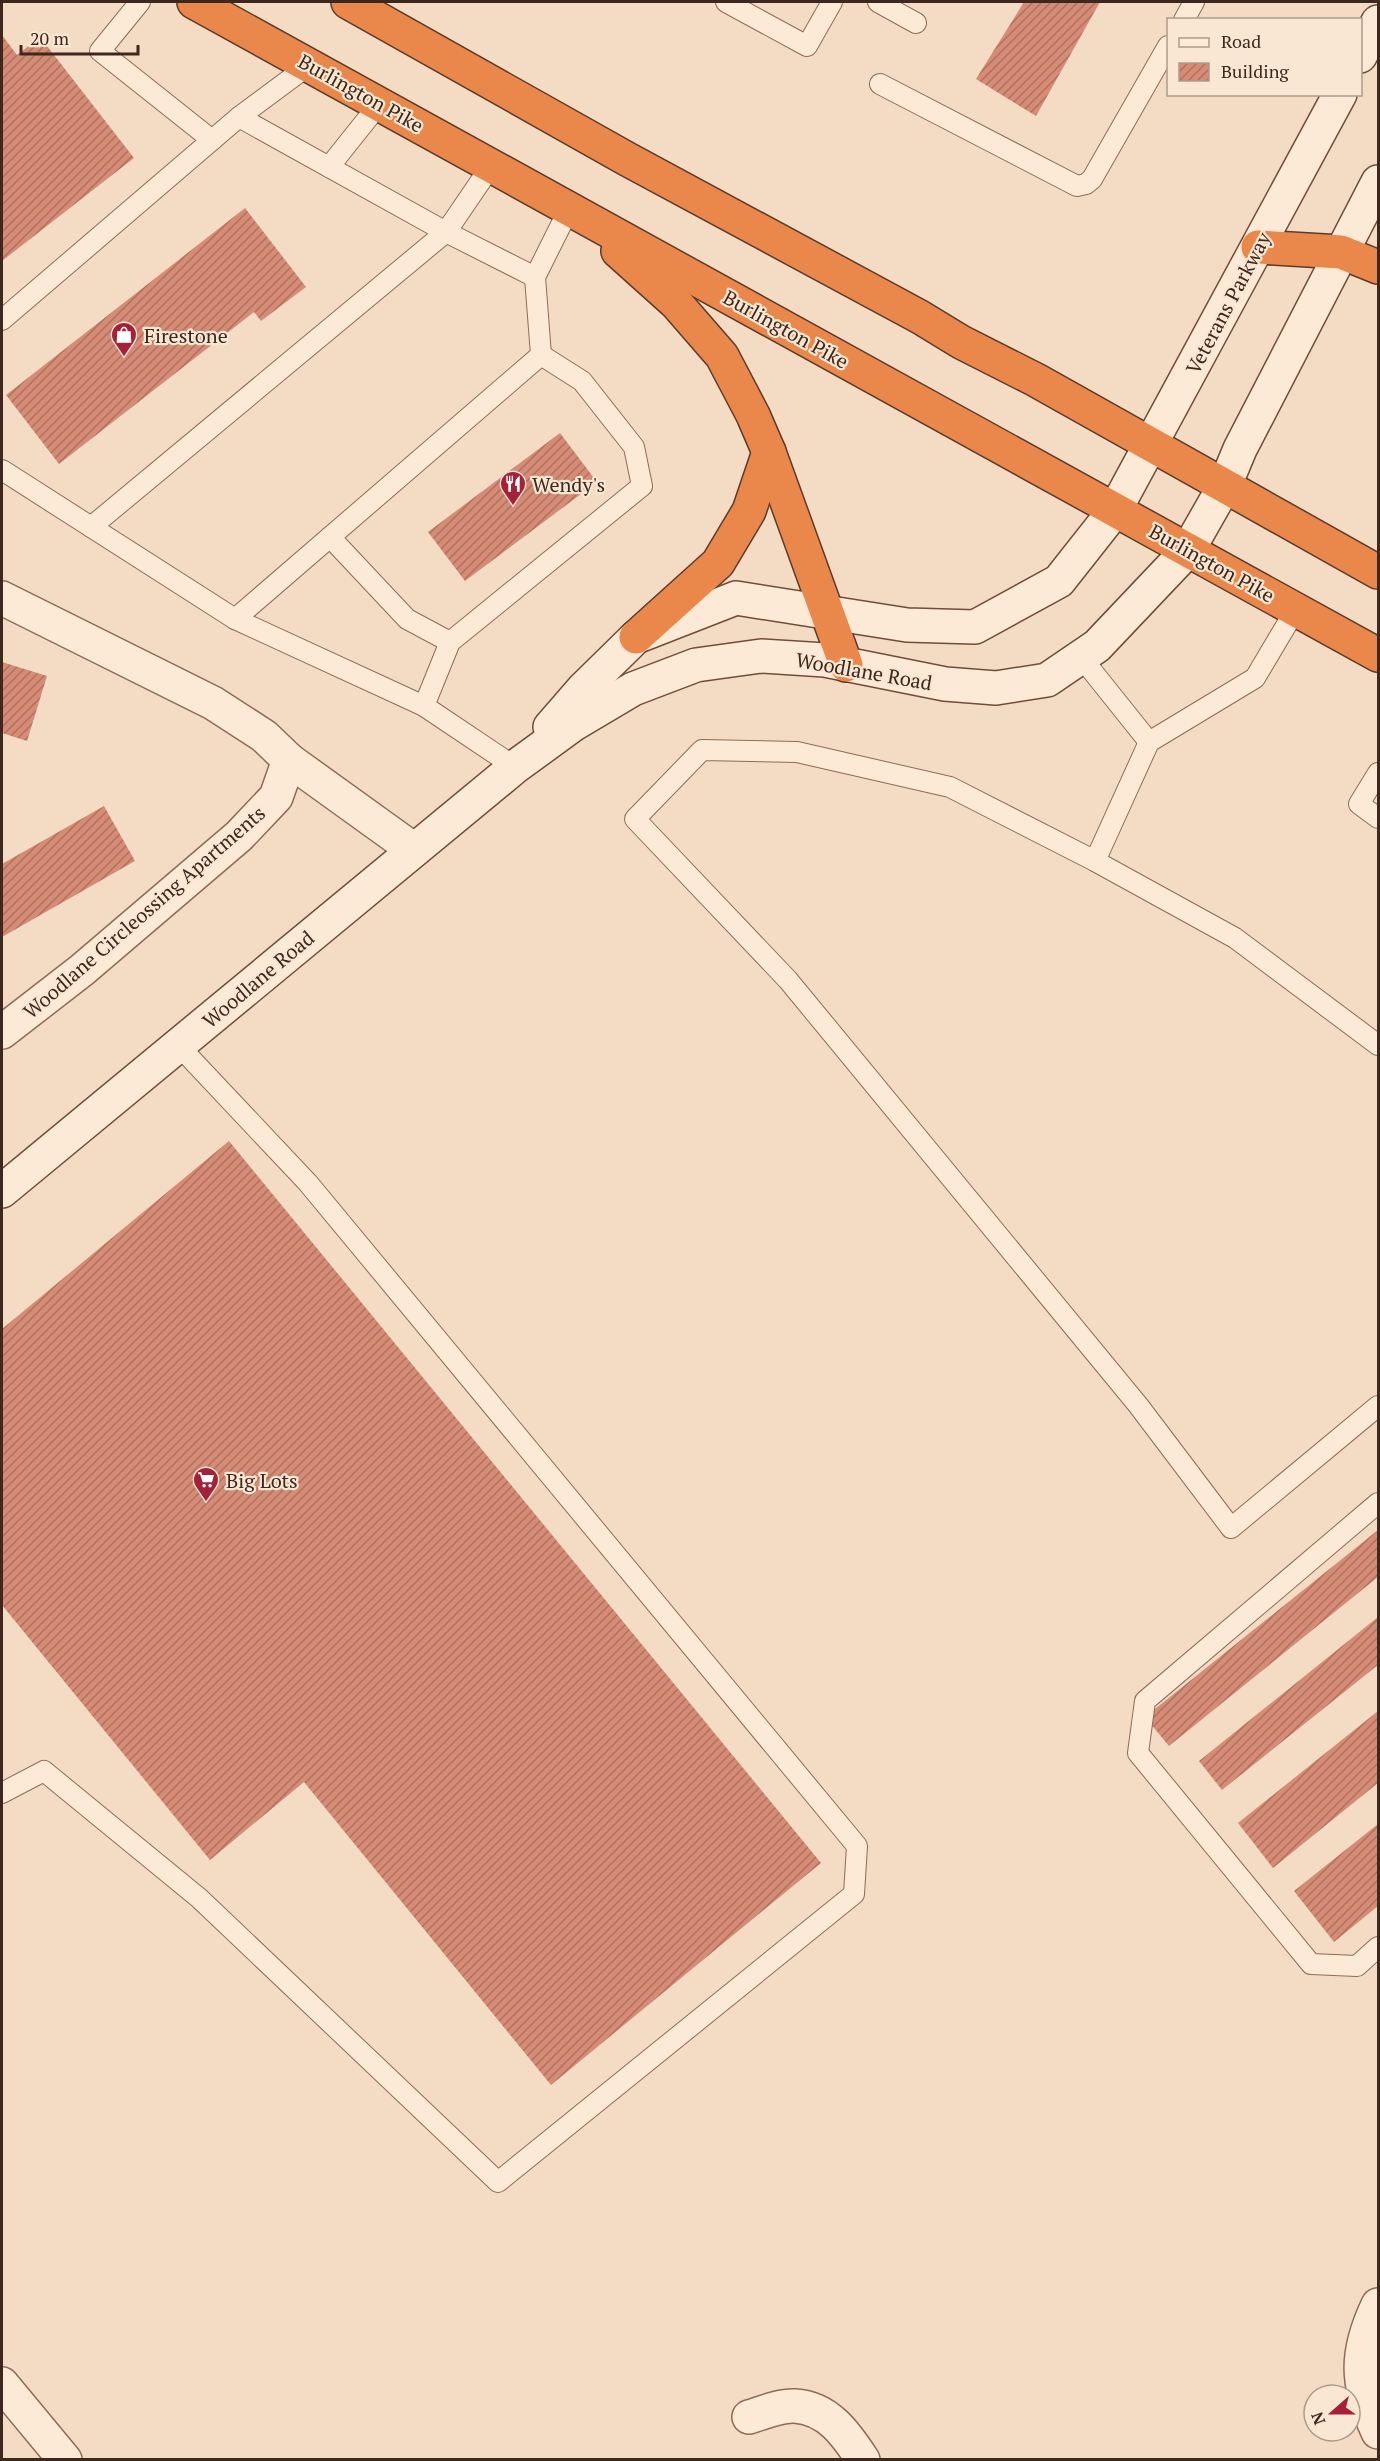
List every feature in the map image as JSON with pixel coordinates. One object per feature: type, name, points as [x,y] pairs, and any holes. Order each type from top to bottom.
[{"type":"highway","name":"Burlington Pike","points":[[194,2],[1378,655]]},
{"type":"highway","points":[[348,2],[627,159],[1225,485],[1378,572]]},
{"type":"highway","points":[[569,208],[676,303],[722,356],[753,415],[769,452],[846,665]]},
{"type":"highway","points":[[1258,247],[1341,252],[1378,267]]},
{"type":"highway","points":[[636,637],[718,563],[749,511],[769,452]]},
{"type":"street","points":[[1362,52],[1378,22]]},
{"type":"street","name":"Veterans Parkway","points":[[1115,510],[1339,96]]},
{"type":"street","points":[[1188,550],[1225,485],[1240,449],[1378,182]]},
{"type":"street","name":"Woodlane Road","points":[[515,767],[583,689],[636,637],[736,598],[907,625],[975,627],[1059,581],[1115,510]]},
{"type":"street","name":"Woodlane Road","points":[[2,1191],[515,767],[574,724],[633,689],[696,665],[761,656],[825,660],[945,684],[996,688],[1047,680],[1097,646],[1188,550]]},
{"type":"street","points":[[2,598],[213,703],[264,736],[289,760],[414,850]]},
{"type":"street","name":"Woodlane Circleossing Apartments","points":[[2,1032],[82,970],[239,836],[276,797],[289,760]]},
{"type":"street","points":[[1378,2305],[1361,2349],[1361,2381],[1368,2410],[1378,2432]]},
{"type":"street","points":[[2,2384],[64,2460]]},
{"type":"street","points":[[748,2417],[794,2406],[822,2412],[846,2434],[863,2460]]},
{"type":"lane","points":[[140,2],[100,51],[212,140]]},
{"type":"lane","points":[[726,2],[807,46],[832,2]]},
{"type":"lane","points":[[878,2],[916,23]]},
{"type":"lane","points":[[1185,18],[1194,2]]},
{"type":"lane","points":[[880,84],[1077,186],[1086,184],[1092,179],[1167,48]]},
{"type":"lane","points":[[2,320],[239,117],[309,65]]},
{"type":"lane","points":[[329,167],[380,104]]},
{"type":"lane","points":[[239,117],[446,232],[535,277]]},
{"type":"lane","points":[[92,527],[446,232],[491,166]]},
{"type":"lane","points":[[542,355],[535,277],[569,208]]},
{"type":"lane","points":[[235,619],[542,355]]},
{"type":"lane","points":[[424,706],[450,642],[642,486],[634,447],[582,381],[542,355]]},
{"type":"lane","points":[[2,470],[235,619],[424,706],[515,767]]},
{"type":"lane","points":[[330,537],[407,619],[450,642]]},
{"type":"lane","points":[[1095,861],[1149,742],[1255,678],[1296,609]]},
{"type":"lane","points":[[1081,657],[1149,742]]},
{"type":"lane","points":[[1378,1045],[1234,938],[1095,861],[950,787],[797,752],[702,750],[635,819],[794,988],[1138,1405],[1231,1528],[1378,1406]]},
{"type":"lane","points":[[1378,773],[1359,804],[1378,818]]},
{"type":"lane","points":[[2,1793],[44,1771],[199,1898],[498,2182],[854,1894],[857,1846],[308,1183],[178,1045]]},
{"type":"lane","points":[[1378,1503],[1145,1701],[1138,1753],[1311,1964],[1357,1966],[1378,1947]]},
{"type":"building","points":[[1024,2],[1100,2],[1036,116],[976,79]]},
{"type":"building","points":[[2,35],[17,55],[40,37],[134,158],[2,261]]},
{"type":"building","name":"Firestone","points":[[245,208],[306,287],[261,321],[254,312],[59,464],[6,395]]},
{"type":"building","name":"Wendy's","points":[[560,433],[597,482],[465,581],[428,532]]},
{"type":"building","points":[[2,662],[47,676],[27,741],[2,733]]},
{"type":"building","points":[[104,806],[135,861],[2,937],[2,864]]},
{"type":"building","points":[[229,1141],[821,1863],[551,2085],[304,1782],[210,1860],[2,1605],[2,1329]]},
{"type":"building","points":[[1378,1530],[1378,1577],[1169,1746],[1145,1717]]},
{"type":"building","points":[[1378,1617],[1378,1665],[1222,1790],[1199,1761]]},
{"type":"building","points":[[1378,1711],[1378,1783],[1273,1868],[1238,1823]]},
{"type":"building","points":[[1378,1824],[1378,1906],[1334,1942],[1294,1891]]},
{"type":"place","name":"Firestone","points":[[124,358]]},
{"type":"place","name":"Wendy's","points":[[513,507]]},
{"type":"place","name":"Big Lots","points":[[206,1503]]}]
